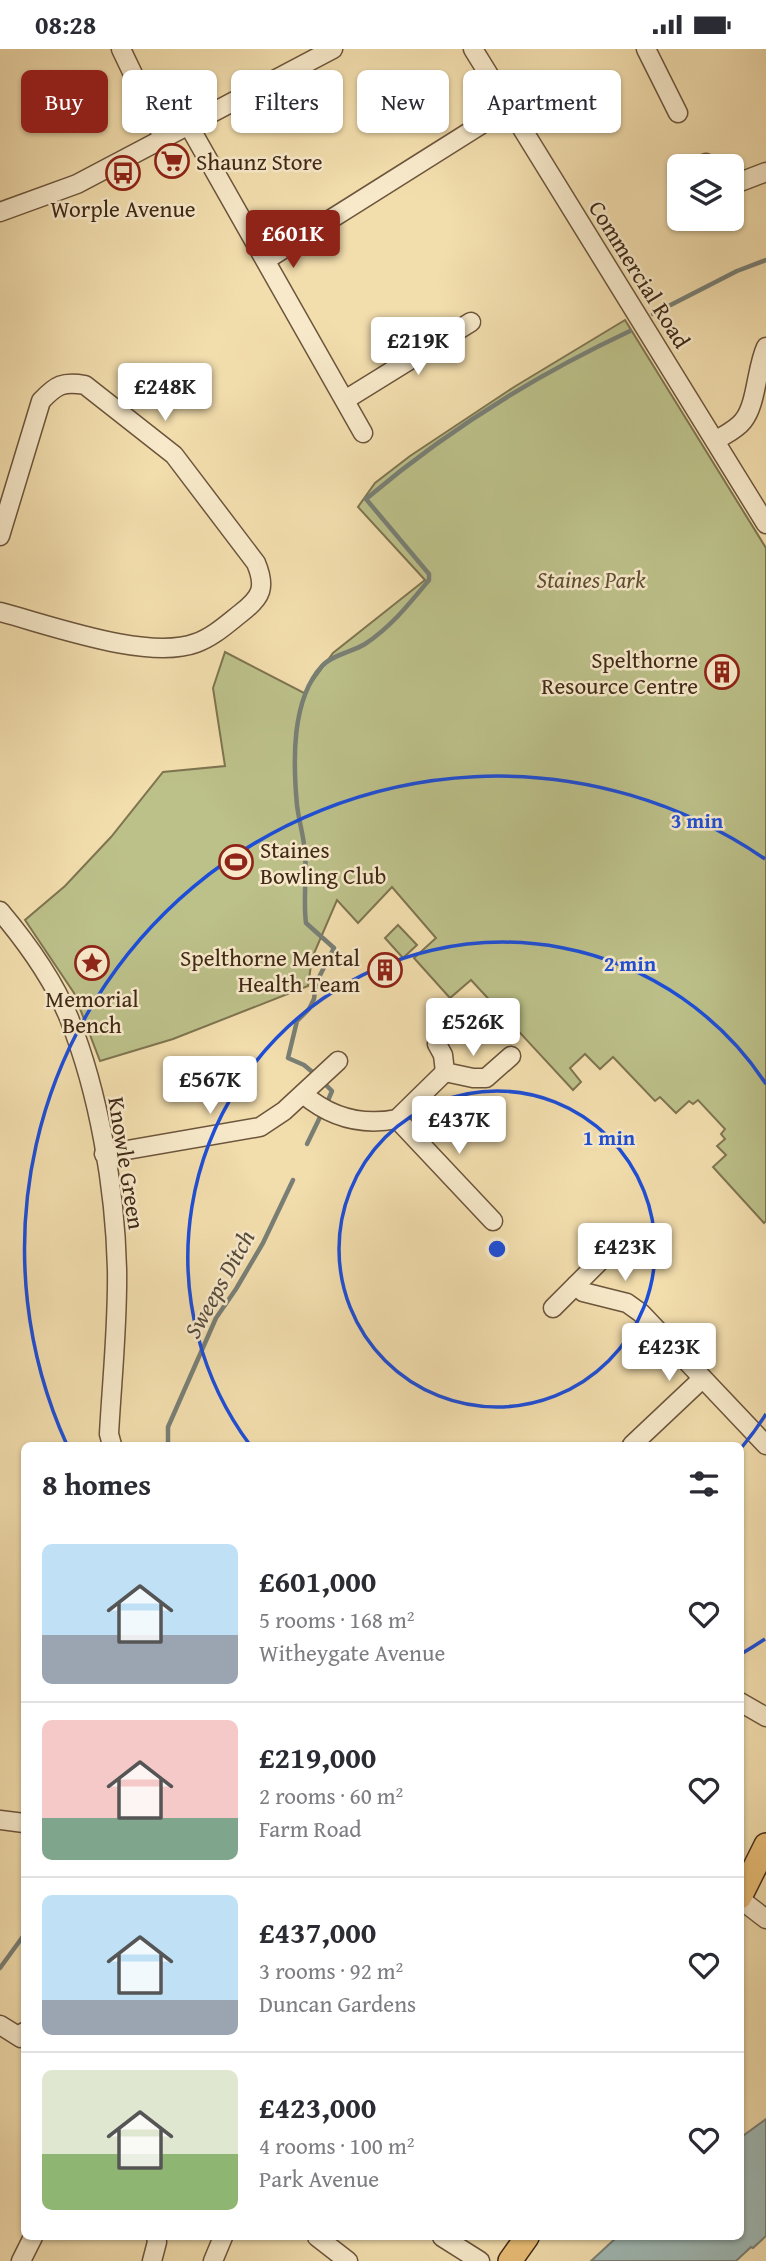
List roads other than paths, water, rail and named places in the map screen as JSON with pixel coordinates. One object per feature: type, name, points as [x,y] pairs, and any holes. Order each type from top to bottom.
[{"type":"main road","points":[[744,1890],[766,1845]]},
{"type":"main road","points":[[510,2261],[525,2240]]},
{"type":"street","points":[[121,49],[164,139]]},
{"type":"street","points":[[217,108],[301,56],[333,49]]},
{"type":"street","name":"Commercial Road","points":[[473,49],[486,70]]},
{"type":"street","points":[[646,49],[678,113]]},
{"type":"street","points":[[0,212],[77,184],[176,133]]},
{"type":"street","points":[[193,133],[363,433]]},
{"type":"street","points":[[266,260],[468,133]]},
{"type":"street","name":"Commercial Road","points":[[525,133],[766,524]]},
{"type":"street","points":[[744,180],[766,172]]},
{"type":"street","points":[[345,400],[471,322]]},
{"type":"street","points":[[715,441],[742,422],[766,347]]},
{"type":"street","points":[[0,536],[41,401],[54,388],[70,382],[85,385],[174,455],[257,563],[263,578],[261,592],[249,607],[209,637],[180,648],[119,643],[0,612]]},
{"type":"street","name":"Knowle Green","points":[[0,911],[38,961],[68,1018],[83,1060],[97,1114],[117,1269],[109,1434],[111,1442]]},
{"type":"street","points":[[438,1044],[443,1055],[445,1072]]},
{"type":"street","points":[[445,1072],[486,1078],[512,1056]]},
{"type":"street","points":[[104,1154],[271,1122],[335,1064]]},
{"type":"street","points":[[303,1094],[325,1110],[362,1120],[397,1119],[445,1072]]},
{"type":"street","points":[[397,1119],[494,1221]]},
{"type":"street","points":[[553,1308],[600,1261]]},
{"type":"street","points":[[576,1285],[583,1292],[627,1303],[641,1313],[766,1445]]},
{"type":"street","points":[[635,1442],[702,1379]]},
{"type":"street","points":[[744,1704],[766,1717]]},
{"type":"street","points":[[0,1820],[21,1823]]},
{"type":"street","points":[[744,1901],[766,1919]]},
{"type":"street","points":[[0,2025],[21,2038]]},
{"type":"street","points":[[21,2261],[32,2240]]},
{"type":"street","points":[[152,2261],[157,2240]]},
{"type":"street","points":[[213,2261],[222,2240]]},
{"type":"street","points":[[321,2240],[348,2261]]},
{"type":"street","points":[[447,2240],[480,2261]]},
{"type":"water","points":[[766,2119],[766,2236],[753,2248],[736,2261],[591,2261],[614,2240],[744,2240],[744,2135]]},
{"type":"waterway","points":[[653,314],[737,271],[766,260]]},
{"type":"waterway","name":"Sweeps Ditch","points":[[316,1075],[304,1065],[288,1058],[297,1021],[309,1009],[314,999],[316,983],[334,948],[306,923],[305,853],[297,805],[295,770],[299,714],[304,696],[322,666],[331,659],[360,647],[383,630],[429,580],[429,574],[366,499],[427,451],[492,406],[560,366],[630,331]]},
{"type":"waterway","name":"Sweeps Ditch","points":[[322,1081],[332,1091],[326,1105]]},
{"type":"waterway","name":"Sweeps Ditch","points":[[307,1144],[322,1113]]},
{"type":"waterway","name":"Sweeps Ditch","points":[[168,1442],[168,1427],[216,1318],[263,1243],[293,1180]]},
{"type":"waterway","name":"Sweeps Ditch","points":[[0,1968],[21,1939]]},
{"type":"place","name":"Shaunz Store","points":[[172,161]]},
{"type":"place","name":"Worple Avenue","points":[[123,173]]},
{"type":"place","name":"Spelthorne Resource Centre","points":[[722,672]]},
{"type":"place","name":"Staines Bowling Club","points":[[236,862]]},
{"type":"place","name":"Memorial Bench","points":[[92,963]]},
{"type":"place","name":"Spelthorne Mental Health Team","points":[[385,970]]},
{"type":"park label","name":"Staines Park","points":[[591,579]]}]
